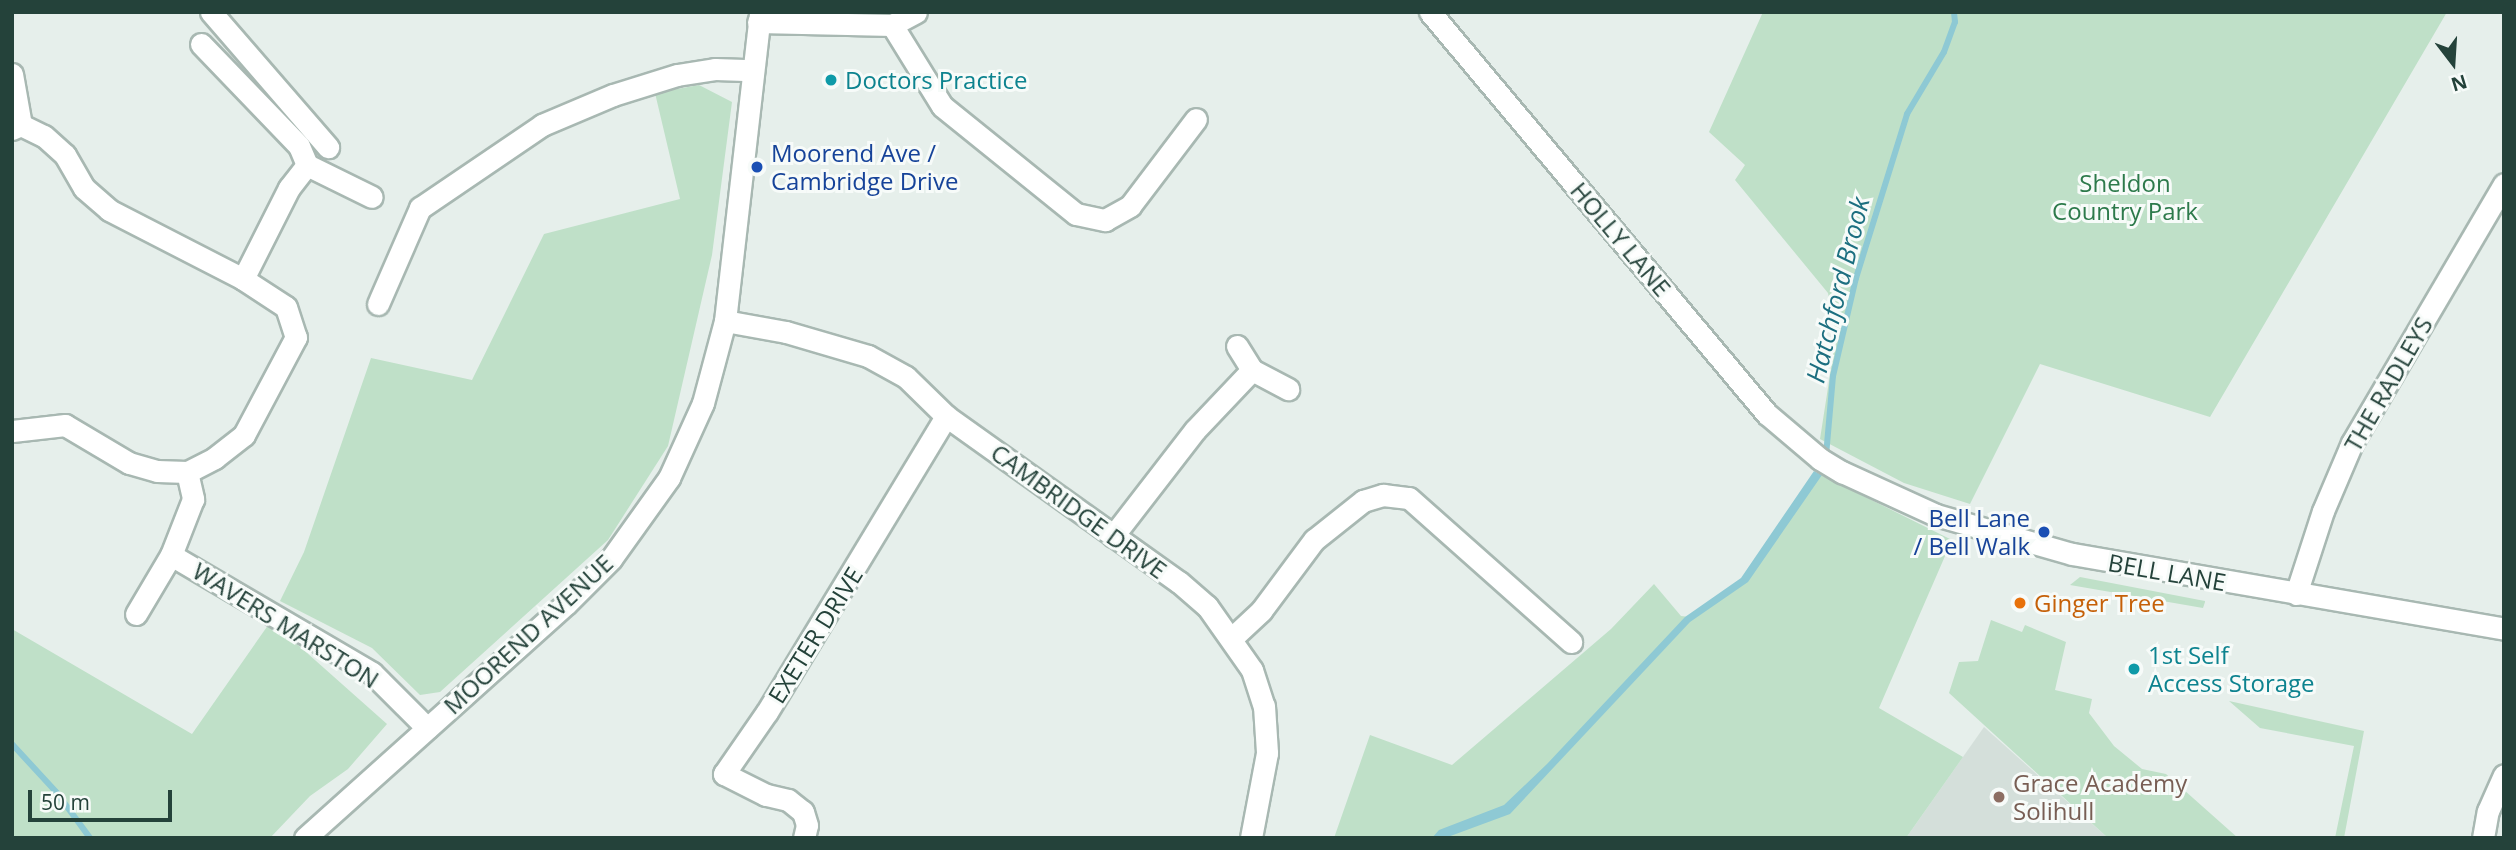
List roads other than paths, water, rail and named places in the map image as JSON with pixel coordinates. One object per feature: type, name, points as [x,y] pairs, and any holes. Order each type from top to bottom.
[{"type":"street","points":[[211,12],[328,147]]},
{"type":"street","points":[[759,17],[892,25],[916,12]]},
{"type":"street","name":"HOLLY LANE","points":[[1430,12],[1767,414],[1820,459],[1842,472]]},
{"type":"street","name":"MOOREND AVENUE","points":[[304,838],[566,604],[611,559],[669,478],[691,434],[715,366],[725,321],[759,17]]},
{"type":"street","points":[[892,25],[942,106],[1076,214],[1105,220],[1130,206],[1196,119]]},
{"type":"street","points":[[201,44],[299,146],[307,165],[372,197]]},
{"type":"street","points":[[377,304],[411,203],[542,125],[613,95],[677,75],[715,69],[752,70]]},
{"type":"street","points":[[12,74],[17,127],[44,136],[65,155],[84,188],[109,209],[243,279],[286,307],[296,337],[244,435],[215,458],[187,472],[158,471],[129,463],[65,425],[12,431]]},
{"type":"street","points":[[243,279],[289,188],[307,165]]},
{"type":"street","name":"THE RADLEYS","points":[[2296,594],[2323,511],[2352,443],[2504,184]]},
{"type":"street","name":"CAMBRIDGE DRIVE","points":[[725,321],[786,332],[868,356],[906,377],[946,416],[1207,606],[1252,670],[1264,706],[1267,753],[1251,838]]},
{"type":"street","points":[[1237,346],[1252,370],[1288,389]]},
{"type":"street","points":[[1113,536],[1195,430],[1252,370]]},
{"type":"street","name":"EXETER DRIVE","points":[[804,838],[807,825],[803,811],[788,800],[766,795],[724,774],[767,712],[865,555],[946,416]]},
{"type":"street","name":"WAVERS MARSTON","points":[[136,614],[171,555],[192,499],[187,472]]},
{"type":"street","name":"BELL LANE","points":[[1842,472],[1936,515],[2058,551],[2504,629]]},
{"type":"street","points":[[1232,638],[1261,611],[1314,540],[1363,501],[1383,495],[1409,498],[1571,642]]},
{"type":"street","name":"WAVERS MARSTON","points":[[171,555],[372,673],[426,728]]},
{"type":"street","points":[[2483,838],[2488,811],[2504,775]]},
{"type":"water","points":[[1814,471],[1822,475],[1748,582],[1690,622],[1510,814],[1445,838],[1432,838],[1439,830],[1504,805],[1547,764],[1685,617],[1741,578]]},
{"type":"waterway","name":"Hatchford Brook","points":[[1826,456],[1833,376],[1856,278],[1907,114],[1944,52],[1955,22],[1954,12]]},
{"type":"waterway","points":[[12,744],[57,793],[90,838]]},
{"type":"place","name":"Doctors Practice","points":[[831,80]]},
{"type":"place","name":"Moorend Ave / Cambridge Drive","points":[[757,167]]},
{"type":"place","name":"Bell Lane / Bell Walk","points":[[2044,532]]},
{"type":"place","name":"Ginger Tree","points":[[2020,603]]},
{"type":"place","name":"1st Self Access Storage","points":[[2134,669]]},
{"type":"place","name":"Grace Academy Solihull","points":[[1999,797]]},
{"type":"park label","name":"Sheldon Country Park","points":[[2125,197]]}]
